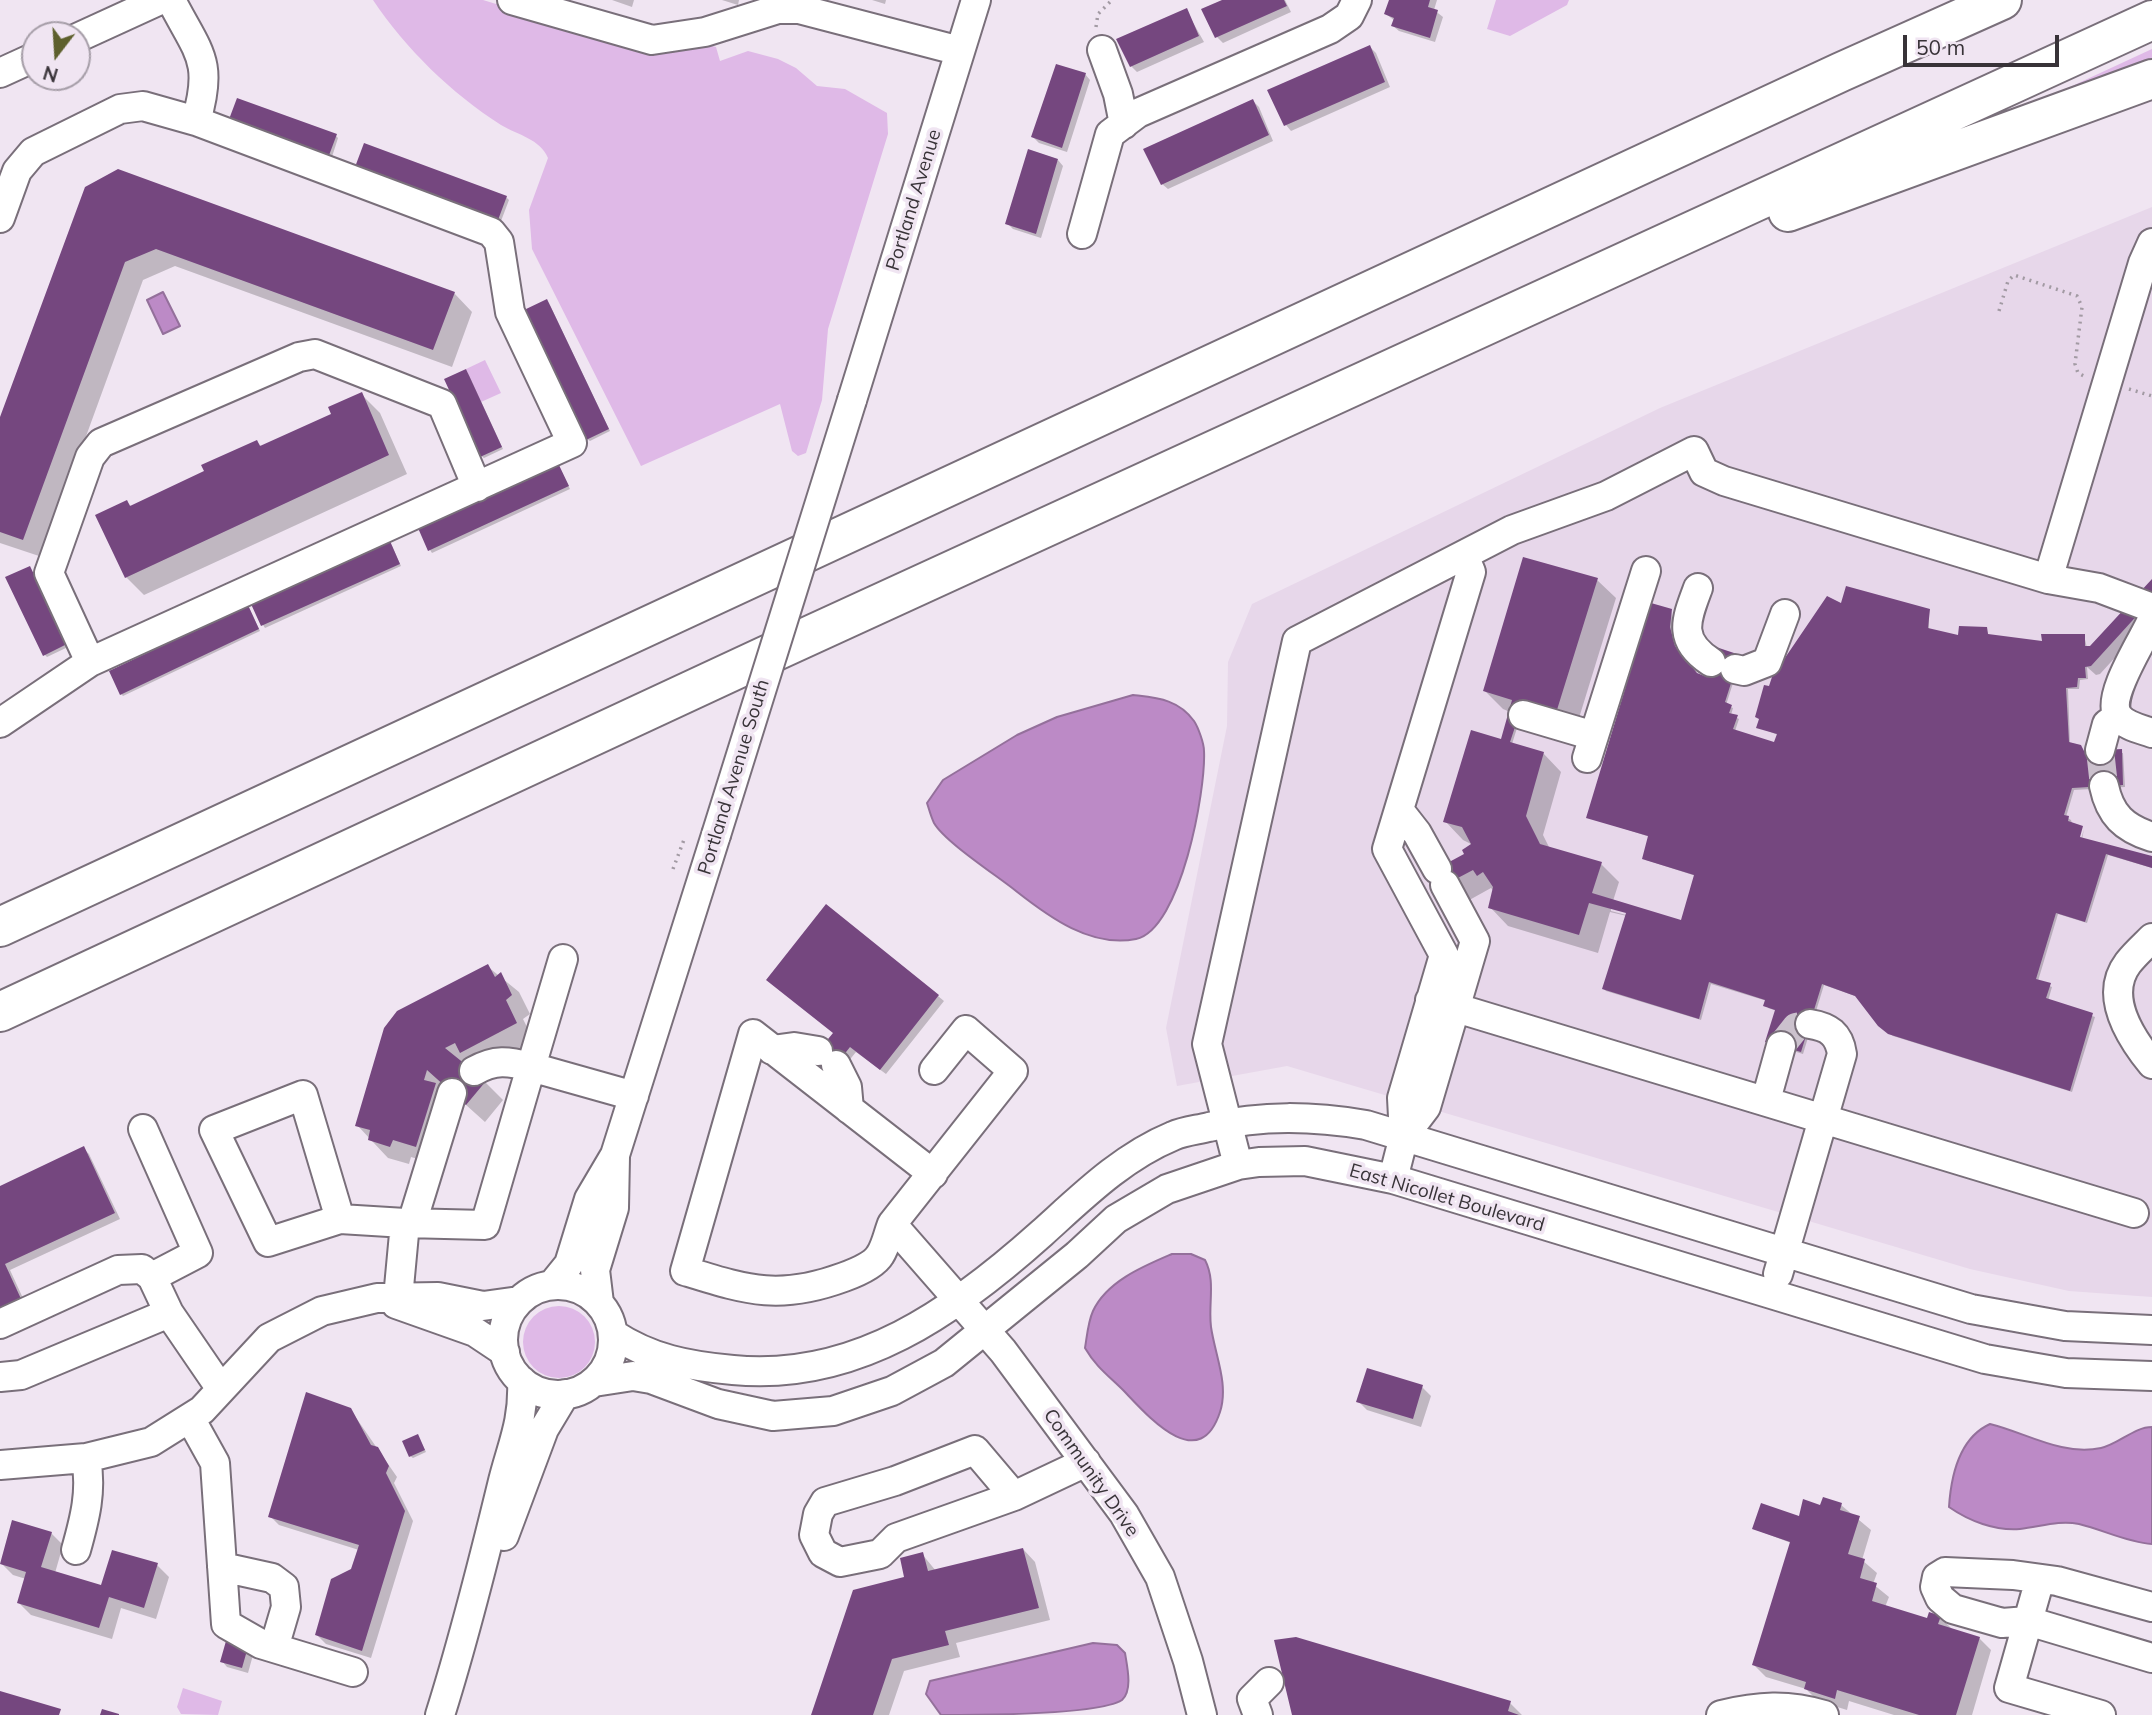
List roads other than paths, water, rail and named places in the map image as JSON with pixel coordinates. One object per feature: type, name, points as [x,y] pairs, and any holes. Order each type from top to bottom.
[{"type":"highway","points":[[1841,72],[1969,0]]},
{"type":"highway","points":[[0,927],[1841,72],[2002,0]]},
{"type":"highway","points":[[0,1012],[790,645],[2152,20]]},
{"type":"highway","points":[[1530,306],[2152,79]]},
{"type":"street","points":[[91,32],[159,0]]},
{"type":"street","points":[[171,0],[199,51],[206,73],[205,90],[197,121]]},
{"type":"street","points":[[512,0],[652,40],[705,32],[778,9],[799,9],[960,51]]},
{"type":"street","name":"Portland Avenue","points":[[852,400],[976,0]]},
{"type":"street","points":[[1082,234],[1110,134],[1138,113],[1331,29],[1349,16],[1357,0]]},
{"type":"street","points":[[1102,50],[1118,94],[1124,124]]},
{"type":"street","points":[[0,73],[21,63]]},
{"type":"street","points":[[0,218],[18,171],[33,152],[120,109],[143,106],[197,121],[491,232],[499,242],[510,312],[572,443],[90,662],[0,723]]},
{"type":"street","points":[[2048,579],[2143,263],[2152,243]]},
{"type":"street","points":[[90,662],[49,573],[90,457],[102,443],[299,356],[315,354],[442,404],[477,486]]},
{"type":"street","name":"Portland Avenue South","points":[[552,1285],[569,1264],[589,1199],[615,1154],[852,400]]},
{"type":"street","points":[[1238,1165],[1207,1044],[1297,641],[1513,530],[1606,496],[1694,452],[1704,472],[1724,481],[2048,579],[2099,588],[2152,608]]},
{"type":"street","points":[[1392,1179],[1404,1136],[1426,1107],[1443,1004],[1444,955],[1387,849],[1471,572],[1464,555]]},
{"type":"street","points":[[1523,715],[1590,747],[1646,571]]},
{"type":"street","points":[[1698,588],[1686,620],[1688,633],[1692,645],[1723,665],[1744,671],[1767,662],[1785,614]]},
{"type":"street","points":[[2152,620],[2128,666],[2115,703],[2118,716],[2134,727],[2152,733]]},
{"type":"street","points":[[2100,750],[2107,724],[2118,716]]},
{"type":"street","points":[[2104,786],[2107,803],[2116,818],[2135,832],[2152,837]]},
{"type":"street","points":[[1399,810],[1417,833],[1475,940],[1443,1004]]},
{"type":"street","points":[[2152,938],[2127,964],[2118,984],[2121,1013],[2134,1041],[2152,1063]]},
{"type":"street","points":[[340,1219],[303,1095],[214,1130],[268,1242],[340,1219],[485,1225],[563,959]]},
{"type":"street","points":[[1443,1004],[2134,1213]]},
{"type":"street","points":[[1781,1263],[1840,1068],[1840,1041],[1823,1026],[1810,1024]]},
{"type":"street","points":[[933,1174],[752,1034],[685,1271],[748,1290],[779,1292],[819,1286],[857,1272],[880,1257],[892,1224],[933,1174],[1013,1071],[966,1030],[934,1070]]},
{"type":"street","points":[[1766,1100],[1780,1046]]},
{"type":"street","points":[[772,1049],[794,1047],[827,1058],[847,1087],[849,1109]]},
{"type":"street","points":[[474,1071],[489,1062],[505,1061],[634,1096]]},
{"type":"street","points":[[387,1298],[452,1093]]},
{"type":"street","points":[[613,1334],[659,1359],[691,1366],[749,1372],[802,1370],[855,1357],[904,1335],[960,1299],[1032,1241],[1112,1170],[1174,1135],[1270,1117],[1316,1117],[1366,1125],[1781,1263],[1971,1309],[2018,1319],[2117,1331],[2152,1330]]},
{"type":"street","points":[[143,1129],[198,1253],[152,1277]]},
{"type":"street","name":"Portland Avenue South","points":[[599,1303],[595,1270],[614,1208],[615,1154]]},
{"type":"street","name":"East Nicollet Boulevard","points":[[594,1382],[633,1376],[651,1379],[718,1404],[773,1416],[833,1411],[892,1391],[933,1369],[986,1330],[1116,1219],[1167,1189],[1238,1165],[1305,1161],[1392,1179],[1985,1359],[2066,1373],[2152,1376]]},
{"type":"street","name":"Community Drive","points":[[892,1224],[986,1330],[1124,1514],[1160,1577],[1188,1661],[1202,1715]]},
{"type":"street","points":[[0,1324],[118,1270],[142,1269],[152,1277],[169,1313],[221,1389]]},
{"type":"street","points":[[0,1465],[86,1458],[151,1442],[202,1410],[270,1338],[322,1311],[387,1298],[438,1297],[484,1306],[519,1301],[539,1288],[552,1285],[577,1289],[599,1303],[613,1334],[612,1352],[605,1368],[594,1382],[565,1394],[542,1391],[522,1381],[514,1373],[505,1352],[506,1325],[519,1301]]},
{"type":"street","points":[[387,1298],[475,1332],[505,1352]]},
{"type":"street","points":[[0,1377],[21,1375],[169,1313]]},
{"type":"street","points":[[440,1715],[472,1613],[504,1476],[521,1422],[522,1381]]},
{"type":"street","points":[[472,1613],[527,1481],[544,1429],[565,1394]]},
{"type":"street","points":[[190,1418],[215,1463],[226,1624],[274,1648],[353,1672]]},
{"type":"street","points":[[1014,1496],[975,1450],[895,1481],[825,1502],[818,1514],[814,1535],[823,1553],[839,1562],[880,1554],[896,1538],[1014,1496],[1086,1462]]},
{"type":"street","points":[[76,1550],[89,1502],[90,1482],[86,1458]]},
{"type":"street","points":[[222,1567],[272,1577],[284,1587],[286,1607],[274,1648]]},
{"type":"street","points":[[2152,1607],[2057,1581],[1945,1572],[1937,1577],[1936,1587],[1940,1598],[1953,1609],[2002,1623],[2028,1621],[2152,1657]]},
{"type":"street","points":[[2039,1579],[2009,1688],[2101,1715]]},
{"type":"street","points":[[1258,1715],[1252,1699],[1269,1682]]},
{"type":"street","points":[[1721,1715],[1773,1706],[1798,1707],[1824,1715]]},
{"type":"tunnel","points":[[2100,750],[2104,786]]},
{"type":"tunnel","points":[[1781,1046],[1796,1027],[1810,1024]]}]
